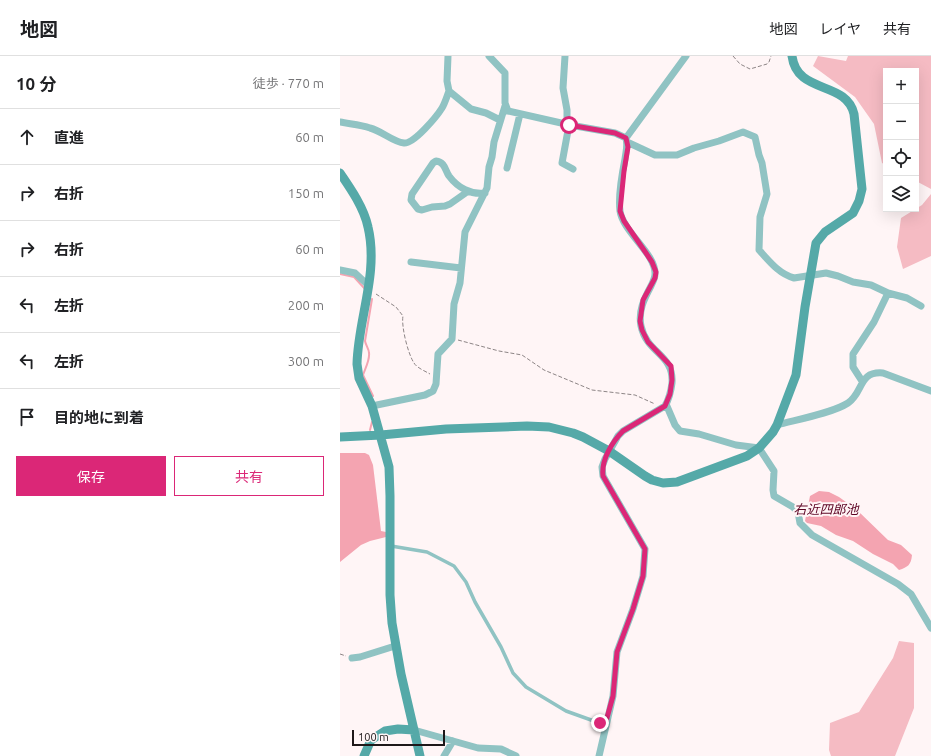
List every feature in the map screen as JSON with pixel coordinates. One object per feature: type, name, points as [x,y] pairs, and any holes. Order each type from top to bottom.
[{"type":"street","points":[[340,122],[370,128],[396,140],[406,143],[410,142],[420,134],[444,104],[449,91],[447,81],[448,56]]},
{"type":"street","points":[[372,406],[425,395],[433,391],[436,384],[438,354],[452,339],[454,304],[460,283],[465,232],[487,188],[494,142],[505,106],[505,73],[489,56]]},
{"type":"street","points":[[565,56],[563,88],[568,125],[562,163],[573,169]]},
{"type":"street","points":[[626,140],[686,56]]},
{"type":"street","points":[[340,437],[446,429],[539,426],[573,433],[609,451],[648,478],[658,482],[667,483],[677,482],[708,471],[747,456],[759,448],[768,438],[776,425],[796,375],[799,343],[814,252],[819,238],[825,232],[853,213],[859,201],[862,185],[854,114],[850,103],[835,92],[802,77],[795,68],[792,56]]},
{"type":"street","points":[[449,91],[471,109],[486,113],[500,120]]},
{"type":"street","points":[[505,106],[508,111],[520,114],[568,125],[615,133],[655,155],[677,155],[744,132],[755,137],[768,194],[760,217],[759,250],[773,265],[789,277],[794,278],[832,274],[853,282],[871,285],[888,293],[907,298],[921,306]]},
{"type":"street","points":[[507,168],[520,114]]},
{"type":"street","points":[[599,756],[605,725],[613,696],[617,652],[633,609],[643,576],[645,549],[603,476],[603,463],[618,436],[623,431],[664,405],[672,387],[671,366],[648,342],[642,330],[640,321],[643,300],[655,278],[655,269],[624,221],[620,211],[628,147],[626,140]]},
{"type":"street","points":[[467,192],[450,204],[424,210],[418,209],[411,200],[412,194],[433,163],[436,161],[442,163],[452,180],[467,192],[474,194],[485,193]]},
{"type":"street","points":[[340,173],[352,191],[368,227],[371,255],[369,286],[357,364],[359,378],[372,406],[389,467],[390,595],[392,623],[395,646],[420,756]]},
{"type":"street","points":[[411,262],[461,268]]},
{"type":"street","points":[[340,270],[355,273],[369,286]]},
{"type":"street","points":[[862,381],[853,366],[853,354],[874,322],[888,293]]},
{"type":"street","points":[[776,425],[827,411],[846,404],[856,394],[862,381],[877,373],[883,373],[931,391]]},
{"type":"street","points":[[664,405],[680,431],[699,434],[736,445],[759,448],[774,471],[774,496],[798,512],[800,523],[805,529],[812,535],[898,584],[910,594],[931,628]]},
{"type":"street","points":[[352,658],[395,646]]},
{"type":"street","points":[[364,756],[371,740],[385,731],[398,729],[414,730],[478,748],[501,749],[516,756]]},
{"type":"street","points":[[444,756],[453,741]]},
{"type":"lane","points":[[390,546],[427,552],[454,566],[466,582],[475,602],[501,647],[513,673],[526,687],[566,711],[605,725]]},
{"type":"path","points":[[733,56],[740,64],[750,69],[767,64],[771,56]]},
{"type":"path","points":[[369,286],[378,296],[400,311],[403,316],[402,321],[404,330],[414,364],[436,377]]},
{"type":"path","points":[[452,339],[499,351],[522,355],[544,370],[592,390],[635,395],[664,405]]},
{"type":"shaded area","points":[[818,56],[846,61],[848,56],[931,56],[931,189],[919,183],[919,68],[883,68],[883,164],[874,124],[855,97],[813,66]]},
{"type":"shaded area","points":[[931,194],[931,256],[903,269],[897,247],[901,218],[911,212],[919,212],[919,207]]},
{"type":"shaded area","points":[[899,641],[914,643],[914,708],[895,756],[831,756],[829,750],[830,723],[859,712],[893,658]]},
{"type":"water","points":[[340,453],[365,453],[369,455],[373,465],[381,531],[386,532],[386,537],[361,545],[340,562]]},
{"type":"water","name":"右近四郎池","points":[[819,491],[829,492],[839,497],[857,510],[888,540],[901,545],[912,555],[911,561],[908,565],[899,570],[893,564],[873,554],[853,541],[836,535],[821,526],[807,523],[805,521],[810,496]]},
{"type":"waterway","points":[[340,274],[354,277],[365,289]]},
{"type":"waterway","points":[[372,299],[365,341],[369,350],[369,356],[363,375],[373,396]]},
{"type":"waterway","points":[[370,430],[372,422]]},
{"type":"route","points":[[569,125],[615,133],[626,138],[628,147],[625,159],[620,211],[624,221],[652,262],[656,272],[656,276],[643,300],[640,321],[642,330],[648,342],[668,362],[671,366],[672,373],[672,387],[665,406],[623,431],[618,436],[602,467],[603,476],[645,549],[643,576],[633,609],[617,652],[613,696],[605,725],[600,723]]}]
